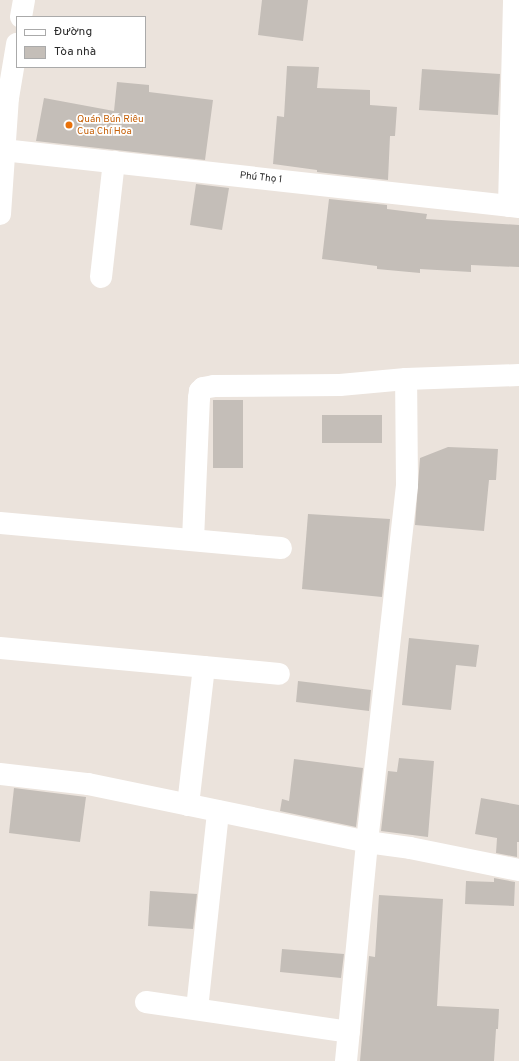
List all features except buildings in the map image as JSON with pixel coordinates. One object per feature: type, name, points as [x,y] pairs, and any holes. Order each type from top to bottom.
[{"type":"street","points":[[21,16],[24,0]]},
{"type":"street","points":[[514,0],[514,206]]},
{"type":"street","points":[[0,214],[5,164],[3,150],[4,98],[16,48]]},
{"type":"street","name":"Phú Thọ 1","points":[[3,150],[514,206]]},
{"type":"street","points":[[101,277],[114,162]]},
{"type":"street","points":[[193,540],[199,398],[200,391],[203,388],[214,386],[340,385],[406,379],[519,375]]},
{"type":"street","points":[[346,1061],[367,842],[407,485],[406,379]]},
{"type":"street","points":[[0,523],[281,548]]},
{"type":"street","points":[[0,648],[279,674]]},
{"type":"street","points":[[188,805],[204,667]]},
{"type":"street","points":[[0,774],[88,784],[367,842],[410,848],[519,870]]},
{"type":"street","points":[[197,1009],[218,811]]},
{"type":"street","points":[[146,1002],[349,1032]]},
{"type":"place","name":"Quán Bún Riêu Cua Chí Hoa","points":[[69,125]]}]
